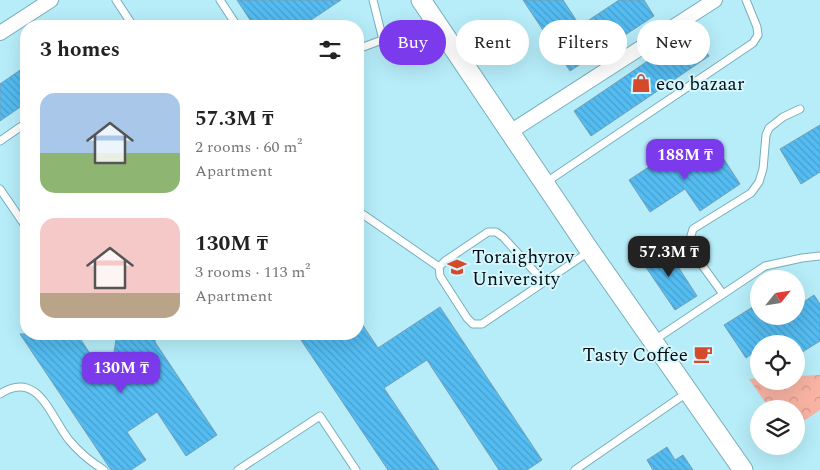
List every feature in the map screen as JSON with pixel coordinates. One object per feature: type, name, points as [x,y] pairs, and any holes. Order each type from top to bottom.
[{"type":"main road","points":[[421,0],[434,20]]},
{"type":"main road","points":[[446,38],[590,251],[743,470]]},
{"type":"street","points":[[21,20],[51,0]]},
{"type":"street","points":[[510,132],[715,0]]},
{"type":"street","points":[[0,34],[20,21]]},
{"type":"lane","points":[[116,0],[129,20]]},
{"type":"lane","points":[[220,0],[233,20]]},
{"type":"lane","points":[[373,0],[379,27]]},
{"type":"lane","points":[[545,183],[753,43],[758,35],[757,27],[746,0]]},
{"type":"lane","points":[[364,47],[379,41]]},
{"type":"lane","points":[[724,294],[691,250],[690,239],[693,229],[751,194],[759,182],[763,169],[766,136],[769,128],[784,117],[800,109]]},
{"type":"lane","points":[[0,141],[20,127]]},
{"type":"lane","points":[[0,189],[20,218]]},
{"type":"lane","points":[[364,215],[439,267],[440,276],[467,318],[473,324],[482,324],[590,251]]},
{"type":"lane","points":[[439,267],[488,232],[496,232],[544,282]]},
{"type":"lane","points":[[653,341],[765,266],[820,256]]},
{"type":"lane","points":[[0,394],[15,387],[25,386],[33,390],[40,397],[68,439],[84,456],[104,470]]},
{"type":"lane","points":[[575,470],[688,392]]},
{"type":"lane","points":[[238,470],[320,416],[356,470]]},
{"type":"green space","points":[[820,375],[820,410],[805,420],[805,400],[764,400],[757,390],[805,390],[805,376]]},
{"type":"building","points":[[237,0],[341,0],[311,20],[250,20]]},
{"type":"building","points":[[523,0],[563,0],[576,20],[539,20],[539,24]]},
{"type":"building","points":[[619,0],[644,0],[654,16],[648,20],[637,20],[637,27],[627,34],[627,20],[589,20]]},
{"type":"building","points":[[566,65],[579,65],[570,71]]},
{"type":"building","name":"eco bazaar","points":[[642,65],[696,65],[591,136],[574,111]]},
{"type":"building","points":[[20,70],[20,107],[0,121],[0,84]]},
{"type":"building","points":[[820,125],[820,172],[801,184],[780,149]]},
{"type":"building","points":[[718,150],[740,184],[700,211],[685,189],[650,212],[629,180],[673,151],[686,171]]},
{"type":"building","points":[[664,245],[697,296],[675,310],[641,260]]},
{"type":"building","points":[[814,295],[820,304],[820,341],[805,350],[805,335],[750,335],[750,355],[746,358],[724,325],[750,309],[750,325],[805,325],[805,301]]},
{"type":"building","points":[[440,307],[542,460],[527,470],[499,470],[427,360],[384,388],[439,470],[388,470],[301,340],[364,340],[364,327],[378,348]]},
{"type":"building","points":[[24,340],[81,340],[109,382],[116,340],[155,340],[217,435],[186,456],[157,412],[127,432],[146,460],[131,470],[111,470]]},
{"type":"building","points":[[667,447],[675,460],[683,455],[693,470],[653,470],[647,460]]},
{"type":"place","name":"eco bazaar","points":[[641,83]]},
{"type":"place","name":"Toraighyrov University","points":[[457,267]]},
{"type":"place","name":"Tasty Coffee","points":[[703,354]]}]
